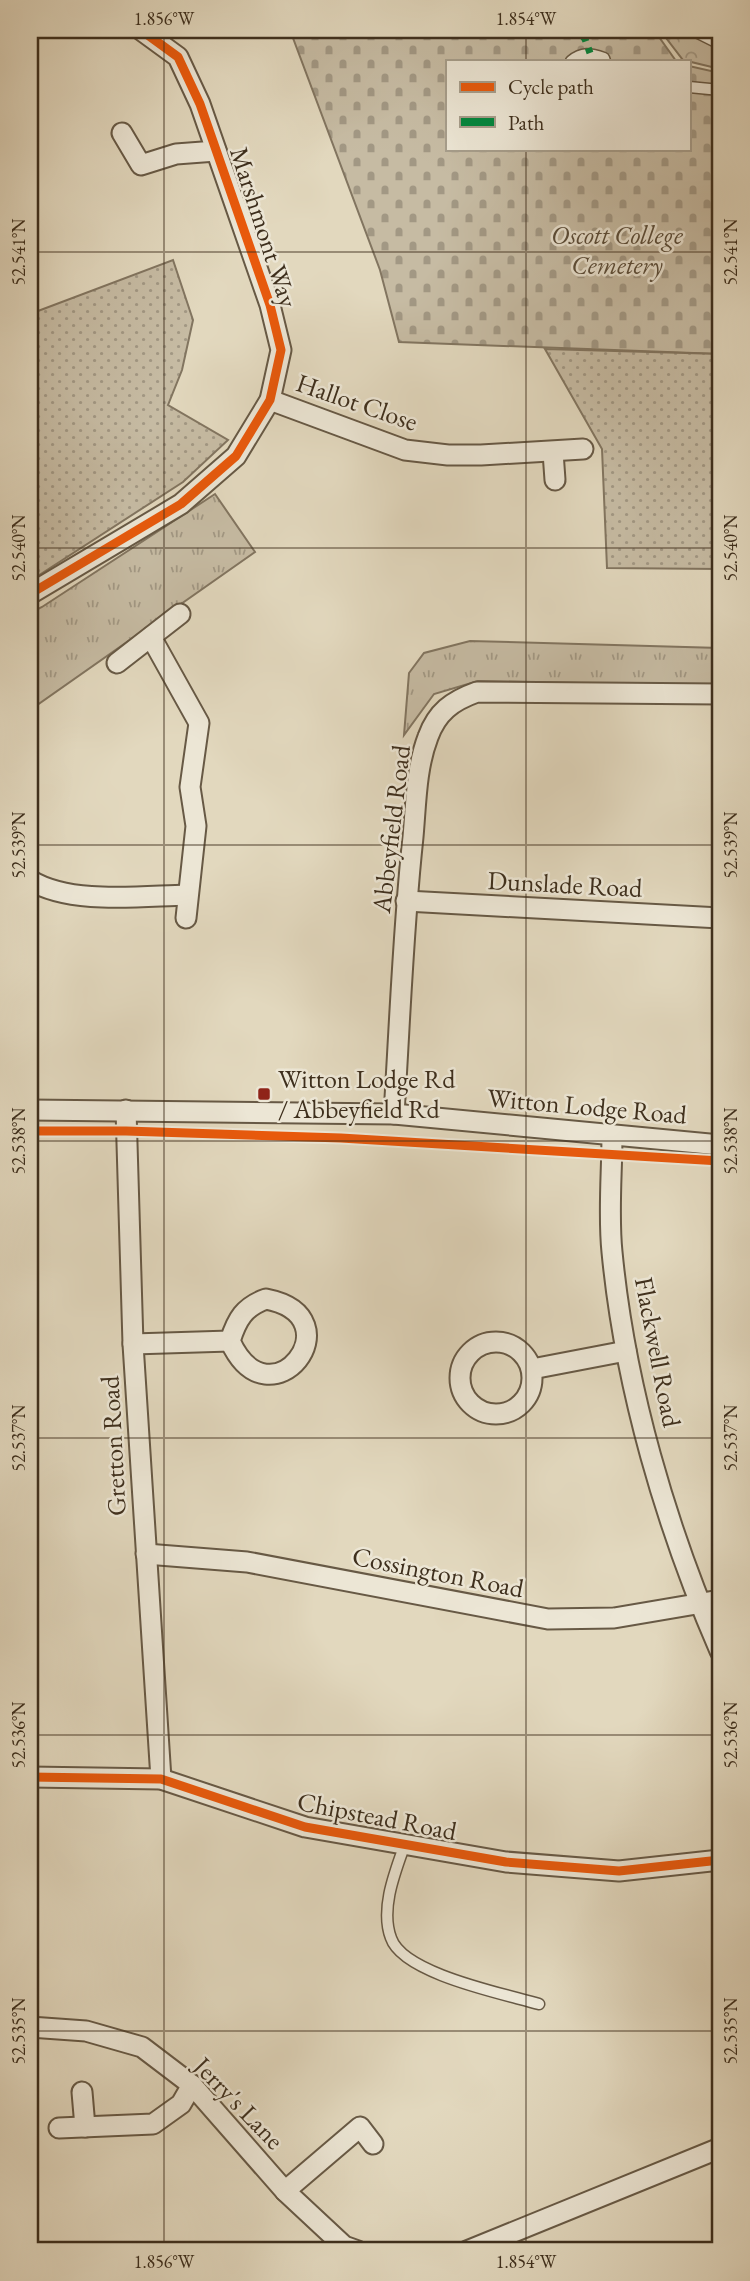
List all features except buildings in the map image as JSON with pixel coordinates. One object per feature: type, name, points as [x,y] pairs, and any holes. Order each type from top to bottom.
[{"type":"street","name":"Marshmont Way","points":[[30,594],[181,504],[236,456],[270,400],[281,350],[270,305],[200,104],[178,57],[141,30]]},
{"type":"street","points":[[122,133],[134,170],[176,154],[216,151]]},
{"type":"street","name":"Hallot Close","points":[[270,400],[405,450],[448,455],[583,449]]},
{"type":"street","points":[[553,452],[555,480]]},
{"type":"street","points":[[117,663],[180,614]]},
{"type":"street","points":[[151,637],[199,723],[190,787],[196,825],[186,918]]},
{"type":"street","name":"Abbeyfield Road","points":[[394,1114],[406,901],[421,761],[428,736],[439,716],[457,699],[477,692],[720,694]]},
{"type":"street","points":[[30,880],[44,888],[79,896],[187,895]]},
{"type":"street","name":"Dunslade Road","points":[[406,901],[720,918]]},
{"type":"street","name":"Witton Lodge Road","points":[[30,1110],[394,1114],[720,1145]]},
{"type":"street","name":"Gretton Road","points":[[126,1110],[133,1344],[162,1779]]},
{"type":"street","name":"Flackwell Road","points":[[612,1135],[611,1250],[626,1351],[658,1478],[700,1605],[720,1651]]},
{"type":"street","points":[[133,1344],[230,1341]]},
{"type":"street","points":[[532,1369],[626,1351]]},
{"type":"street","name":"Cossington Road","points":[[146,1554],[247,1562],[548,1619],[614,1618],[720,1600]]},
{"type":"street","name":"Chipstead Road","points":[[30,1777],[162,1779],[304,1827],[506,1862],[619,1871],[720,1860]]},
{"type":"street","name":"Jerry's Lane","points":[[30,2027],[86,2031],[142,2047],[192,2085],[285,2191],[344,2246],[358,2251]]},
{"type":"street","points":[[59,2128],[153,2124],[181,2104],[192,2085]]},
{"type":"street","points":[[82,2092],[85,2127]]},
{"type":"street","name":"Jerry's Lane","points":[[285,2191],[360,2127],[373,2144]]},
{"type":"street","points":[[467,2251],[720,2148]]},
{"type":"lane","points":[[692,30],[720,44]]},
{"type":"lane","points":[[572,60],[578,55],[590,53],[605,60]]},
{"type":"lane","points":[[690,87],[720,90]]},
{"type":"lane","points":[[405,1844],[387,1912],[391,1940],[407,1959],[442,1976],[539,2004]]},
{"type":"green space","name":"Oscott College Cemetery","points":[[290,30],[654,30],[675,60],[446,60],[446,150],[690,150],[690,66],[720,73],[720,354],[399,342],[380,270]]},
{"type":"green space","points":[[660,30],[720,30],[720,69],[683,60]]},
{"type":"green space","points":[[173,260],[193,320],[182,370],[168,405],[228,440],[183,482],[30,581],[30,314]]},
{"type":"green space","points":[[545,349],[720,354],[720,569],[607,568],[602,449]]},
{"type":"green space","points":[[215,494],[255,552],[30,710],[30,613]]},
{"type":"green space","points":[[470,641],[720,648],[720,686],[478,681],[434,694],[404,735],[409,673],[424,653]]},
{"type":"marked path","points":[[578,30],[590,53]]},
{"type":"cycle path","points":[[30,594],[181,504],[236,456],[270,400],[281,350],[270,305],[200,104],[178,57],[141,30]]},
{"type":"cycle path","points":[[30,1131],[126,1131],[341,1138],[720,1161]]},
{"type":"cycle path","points":[[30,1777],[161,1779],[305,1827],[506,1862],[619,1871],[720,1860]]},
{"type":"place","name":"Witton Lodge Rd / Abbeyfield Rd","points":[[264,1094]]}]
